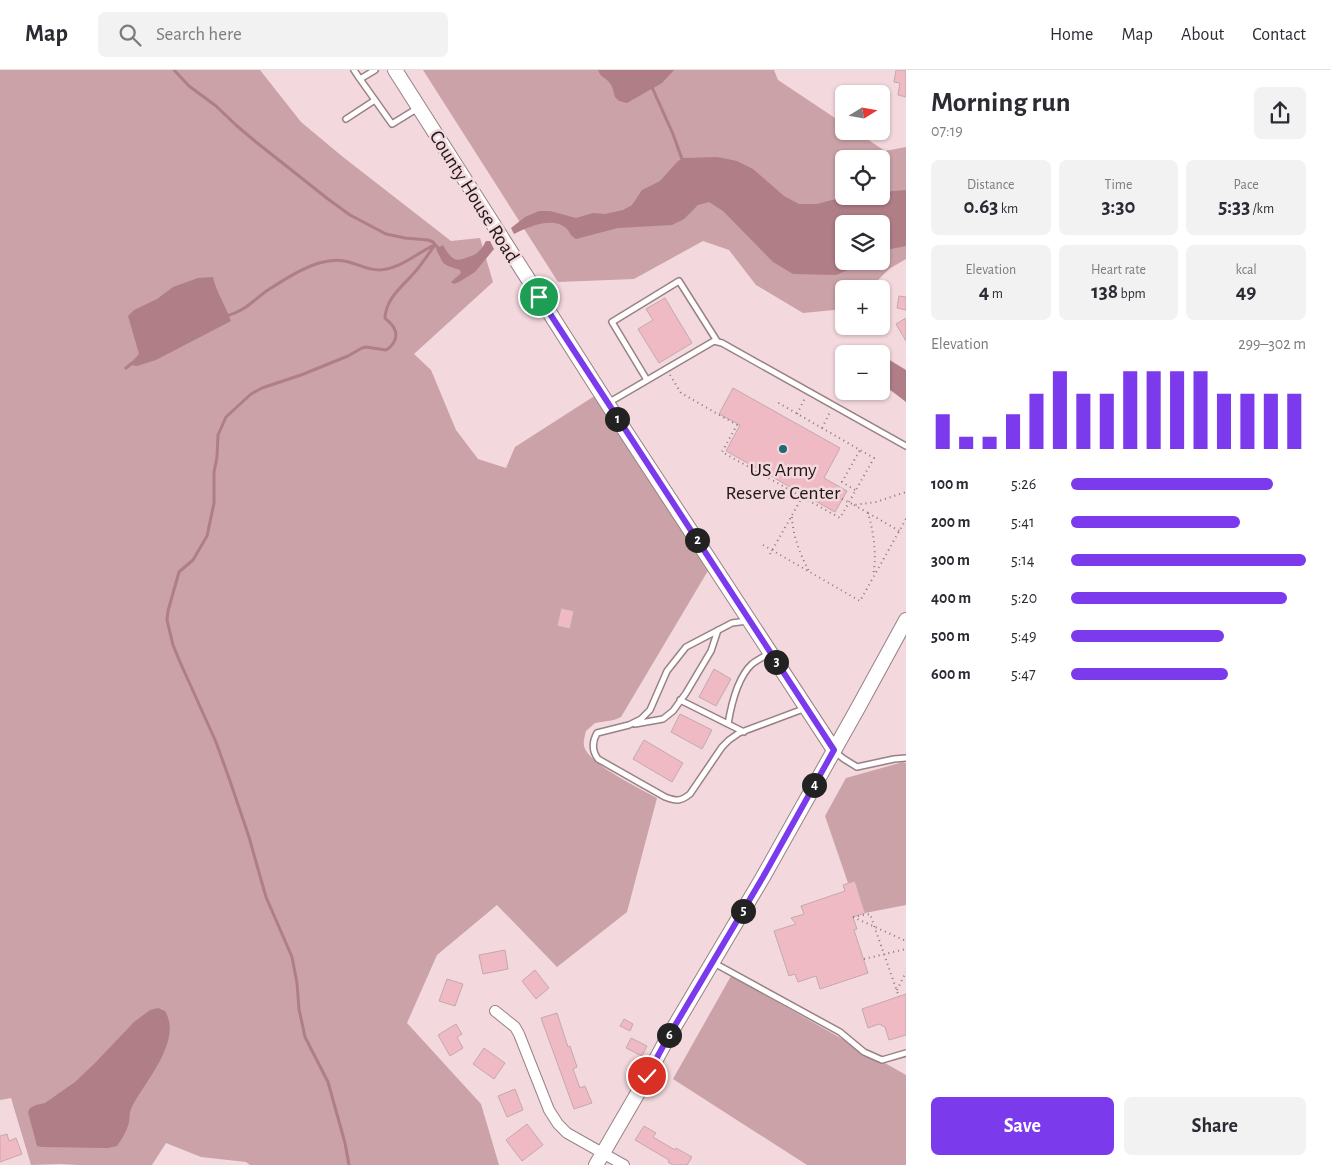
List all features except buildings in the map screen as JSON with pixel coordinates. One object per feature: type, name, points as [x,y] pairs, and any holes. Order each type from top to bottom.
[{"type":"street","name":"County House Road","points":[[395,70],[607,403],[834,750]]},
{"type":"street","points":[[599,1159],[667,1039],[763,877],[906,620]]},
{"type":"street","points":[[496,1011],[519,1034],[549,1110],[558,1124],[599,1159],[624,1165]]},
{"type":"lane","points":[[354,70],[392,124],[418,108]]},
{"type":"lane","points":[[360,79],[375,70]]},
{"type":"lane","points":[[346,119],[375,100]]},
{"type":"lane","points":[[647,380],[612,322],[679,281],[717,342],[906,446]]},
{"type":"lane","points":[[607,403],[714,341],[717,342]]},
{"type":"lane","points":[[628,725],[640,719],[650,710],[667,671],[686,647],[732,623],[749,621]]},
{"type":"lane","points":[[718,630],[711,651],[673,711],[663,719],[597,733],[593,749],[598,759],[665,797],[678,800],[684,799],[690,794],[722,747],[729,740],[744,732],[806,708]]},
{"type":"lane","points":[[728,724],[730,712],[741,681],[751,665],[769,652]]},
{"type":"lane","points":[[680,700],[744,732]]},
{"type":"lane","points":[[834,750],[857,768],[906,758]]},
{"type":"lane","points":[[713,962],[840,1032],[864,1052],[882,1060],[906,1053]]},
{"type":"path","points":[[666,369],[681,393],[737,425],[722,452],[840,518],[874,458],[775,401]]},
{"type":"path","points":[[797,414],[808,391]]},
{"type":"path","points":[[821,428],[834,406]]},
{"type":"path","points":[[856,490],[842,482],[860,450]]},
{"type":"path","points":[[854,505],[876,502],[906,492]]},
{"type":"path","points":[[770,554],[803,496]]},
{"type":"path","points":[[842,499],[900,531]]},
{"type":"path","points":[[868,513],[874,538],[876,558],[873,578]]},
{"type":"path","points":[[792,515],[794,536],[802,559],[810,572]]},
{"type":"path","points":[[763,546],[860,601],[906,519]]},
{"type":"path","points":[[899,997],[896,991],[884,954],[874,926],[870,914],[853,917],[874,926],[906,941]]},
{"type":"path","points":[[864,959],[906,949]]},
{"type":"path","points":[[896,991],[906,972]]},
{"type":"shaded area","points":[[0,70],[260,70],[301,122],[451,241],[480,238],[493,282],[414,354],[431,370],[456,430],[478,459],[506,468],[515,447],[596,395],[709,569],[621,717],[595,723],[585,734],[584,746],[595,760],[616,775],[657,798],[627,912],[557,967],[497,905],[437,955],[407,1023],[481,1104],[499,1165],[250,1165],[246,1162],[201,1157],[166,1143],[152,1165],[31,1165],[11,1098],[0,1100]]},
{"type":"shaded area","points":[[423,70],[774,70],[778,80],[835,118],[835,140],[868,140],[884,150],[835,150],[835,205],[890,205],[890,150],[906,147],[906,259],[890,268],[890,215],[835,215],[835,270],[888,270],[878,280],[835,280],[835,310],[803,313],[756,285],[729,250],[703,241],[634,279],[558,282]]},
{"type":"shaded area","points":[[598,70],[674,70],[662,83],[627,103],[618,100],[608,80],[600,75]]},
{"type":"shaded area","points":[[717,157],[737,161],[753,169],[784,196],[799,204],[817,204],[835,199],[835,205],[890,205],[890,191],[906,190],[906,246],[890,249],[890,215],[835,215],[835,270],[848,270],[836,275],[793,274],[773,262],[723,211],[709,202],[698,205],[684,219],[672,225],[618,228],[576,239],[566,228],[554,223],[540,224],[514,234],[511,228],[525,217],[539,211],[550,211],[576,218],[593,213],[605,214],[623,210],[632,205],[642,190],[660,181],[678,161],[684,158]]},
{"type":"shaded area","points":[[486,241],[490,241],[494,249],[475,272],[459,282],[454,284],[451,282],[461,273],[460,270],[443,263],[436,249],[443,245],[450,256],[459,260],[477,253]]},
{"type":"shaded area","points":[[213,277],[231,321],[156,360],[137,366],[129,365],[139,354],[128,316],[134,310],[157,299],[173,287],[198,278]]},
{"type":"shaded area","points":[[890,360],[906,370],[906,402],[890,390]]},
{"type":"shaded area","points":[[903,762],[906,763],[906,905],[865,913],[855,881],[848,883],[825,816],[846,778]]},
{"type":"shaded area","points":[[731,976],[906,1075],[906,1165],[807,1165],[673,1079]]},
{"type":"shaded area","points":[[158,1008],[165,1011],[169,1023],[166,1048],[131,1109],[127,1129],[117,1146],[108,1148],[37,1146],[28,1112],[30,1108],[45,1103],[75,1082],[134,1022],[150,1010]]},
{"type":"waterway","points":[[174,70],[189,86],[216,106],[256,142],[350,215],[386,234],[428,240],[433,242],[440,250]]},
{"type":"waterway","points":[[651,85],[673,134],[683,162]]},
{"type":"waterway","points":[[226,316],[242,309],[291,276],[319,263],[342,260],[372,269],[387,269],[401,264],[434,245]]},
{"type":"waterway","points":[[349,1165],[345,1143],[328,1082],[305,1037],[292,957],[266,897],[249,837],[216,742],[173,645],[167,620],[179,572],[193,560],[207,536],[214,503],[214,472],[218,435],[226,417],[251,394],[262,388],[301,375],[348,356],[362,348],[386,350],[389,348],[393,344],[396,335],[393,327],[385,318],[388,304],[435,245]]},
{"type":"waterway","points":[[126,368],[132,363]]},
{"type":"place","name":"US Army Reserve Center","points":[[783,449]]},
{"type":"route","points":[[539,297],[834,750],[763,877],[647,1076]]}]
